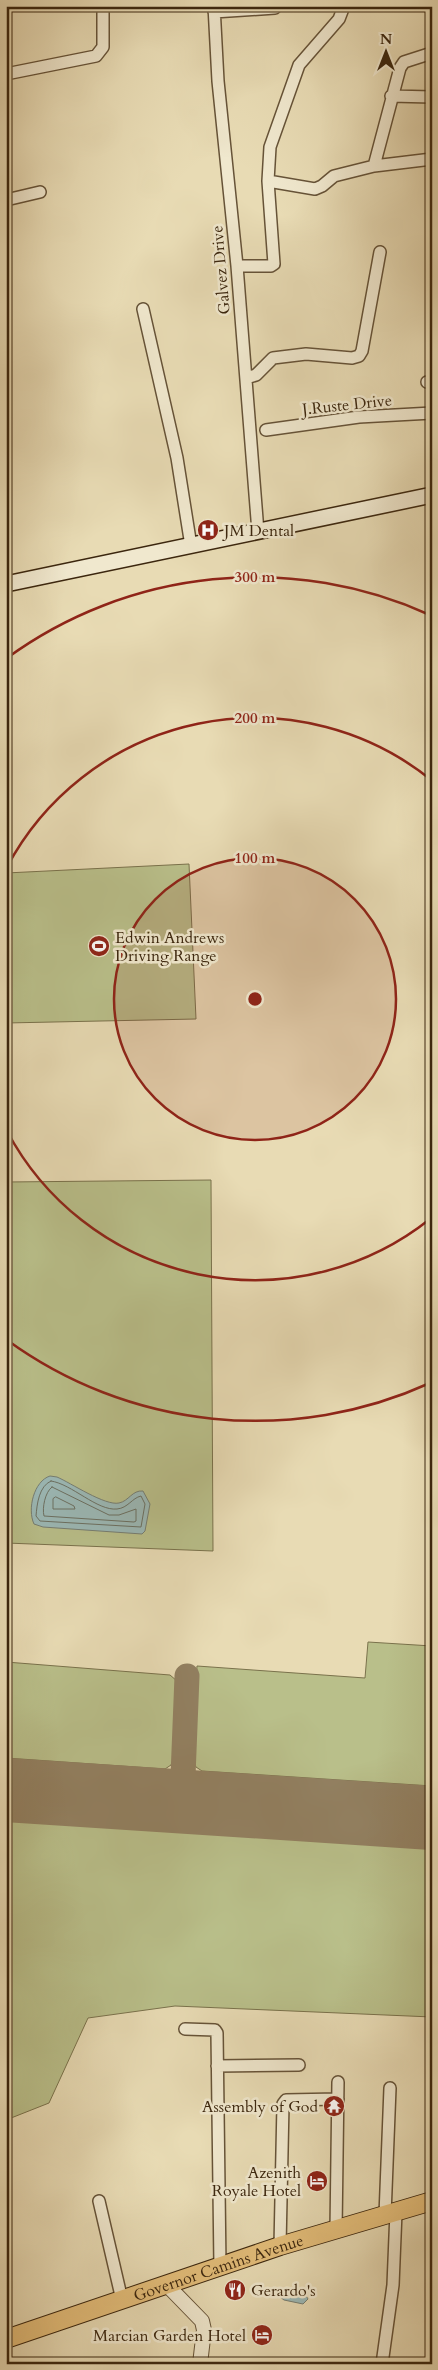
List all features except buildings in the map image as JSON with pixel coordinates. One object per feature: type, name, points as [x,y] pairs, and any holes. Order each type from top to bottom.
[{"type":"main road","points":[[6,584],[432,495]]},
{"type":"main road","name":"Governor Camins Avenue","points":[[6,2339],[280,2246],[432,2201]]},
{"type":"street","points":[[6,74],[96,56],[103,47],[103,6]]},
{"type":"street","points":[[237,266],[271,266],[274,264],[268,181],[270,147],[299,65],[339,19],[344,6]]},
{"type":"street","points":[[214,9],[275,8]]},
{"type":"street","name":"Galvez Drive","points":[[214,9],[218,81],[237,266],[258,532]]},
{"type":"street","points":[[374,166],[391,96],[400,68],[404,62],[432,53]]},
{"type":"street","points":[[391,96],[432,97]]},
{"type":"street","points":[[268,181],[315,189],[334,176],[374,166],[432,159]]},
{"type":"street","points":[[6,200],[40,192]]},
{"type":"street","points":[[246,378],[256,375],[273,358],[306,354],[352,358],[359,356],[362,351],[380,252]]},
{"type":"street","points":[[143,309],[177,458],[191,546]]},
{"type":"street","name":"J.Ruste Drive","points":[[266,430],[360,417],[432,413]]},
{"type":"street","points":[[185,2030],[217,2031],[220,2266]]},
{"type":"street","points":[[217,2066],[299,2065]]},
{"type":"street","points":[[336,2230],[338,2082]]},
{"type":"street","points":[[382,2364],[393,2285],[390,2213],[390,2088]]},
{"type":"street","points":[[280,2246],[281,2108],[286,2100],[338,2099]]},
{"type":"street","points":[[99,2201],[122,2300]]},
{"type":"street","points":[[167,2285],[202,2321],[204,2330],[200,2364]]},
{"type":"green space","name":"Edwin Andrews Driving Range","points":[[189,864],[196,1019],[6,1023],[6,873]]},
{"type":"green space","points":[[211,1180],[213,1551],[6,1543],[6,1182]]},
{"type":"green space","points":[[368,1642],[432,1646],[432,1786],[202,1771],[196,1767],[191,1759],[197,1666],[365,1678]]},
{"type":"green space","points":[[6,1662],[170,1675],[177,1681],[179,1686],[176,1755],[171,1765],[165,1769],[6,1758]]},
{"type":"green space","points":[[6,1819],[432,1846],[432,2017],[175,2006],[88,2018],[49,2103],[6,2120]]},
{"type":"water","points":[[50,1476],[57,1477],[97,1498],[113,1503],[122,1502],[136,1492],[143,1491],[150,1504],[145,1531],[142,1534],[43,1527],[34,1524],[31,1511],[33,1496],[44,1479]]},
{"type":"water","points":[[284,2292],[292,2295],[305,2294],[308,2299],[303,2304],[284,2300],[280,2297]]},
{"type":"taxiway","points":[[182,1801],[187,1676]]},
{"type":"runway","points":[[6,1790],[432,1818]]},
{"type":"place","name":"JM Dental","points":[[208,530]]},
{"type":"place","name":"Edwin Andrews Driving Range","points":[[99,946]]},
{"type":"place","name":"Assembly of God","points":[[334,2106]]},
{"type":"place","name":"Azenith Royale Hotel","points":[[317,2181]]},
{"type":"place","name":"Gerardo's","points":[[235,2290]]},
{"type":"place","name":"Marcian Garden Hotel","points":[[262,2335]]}]
